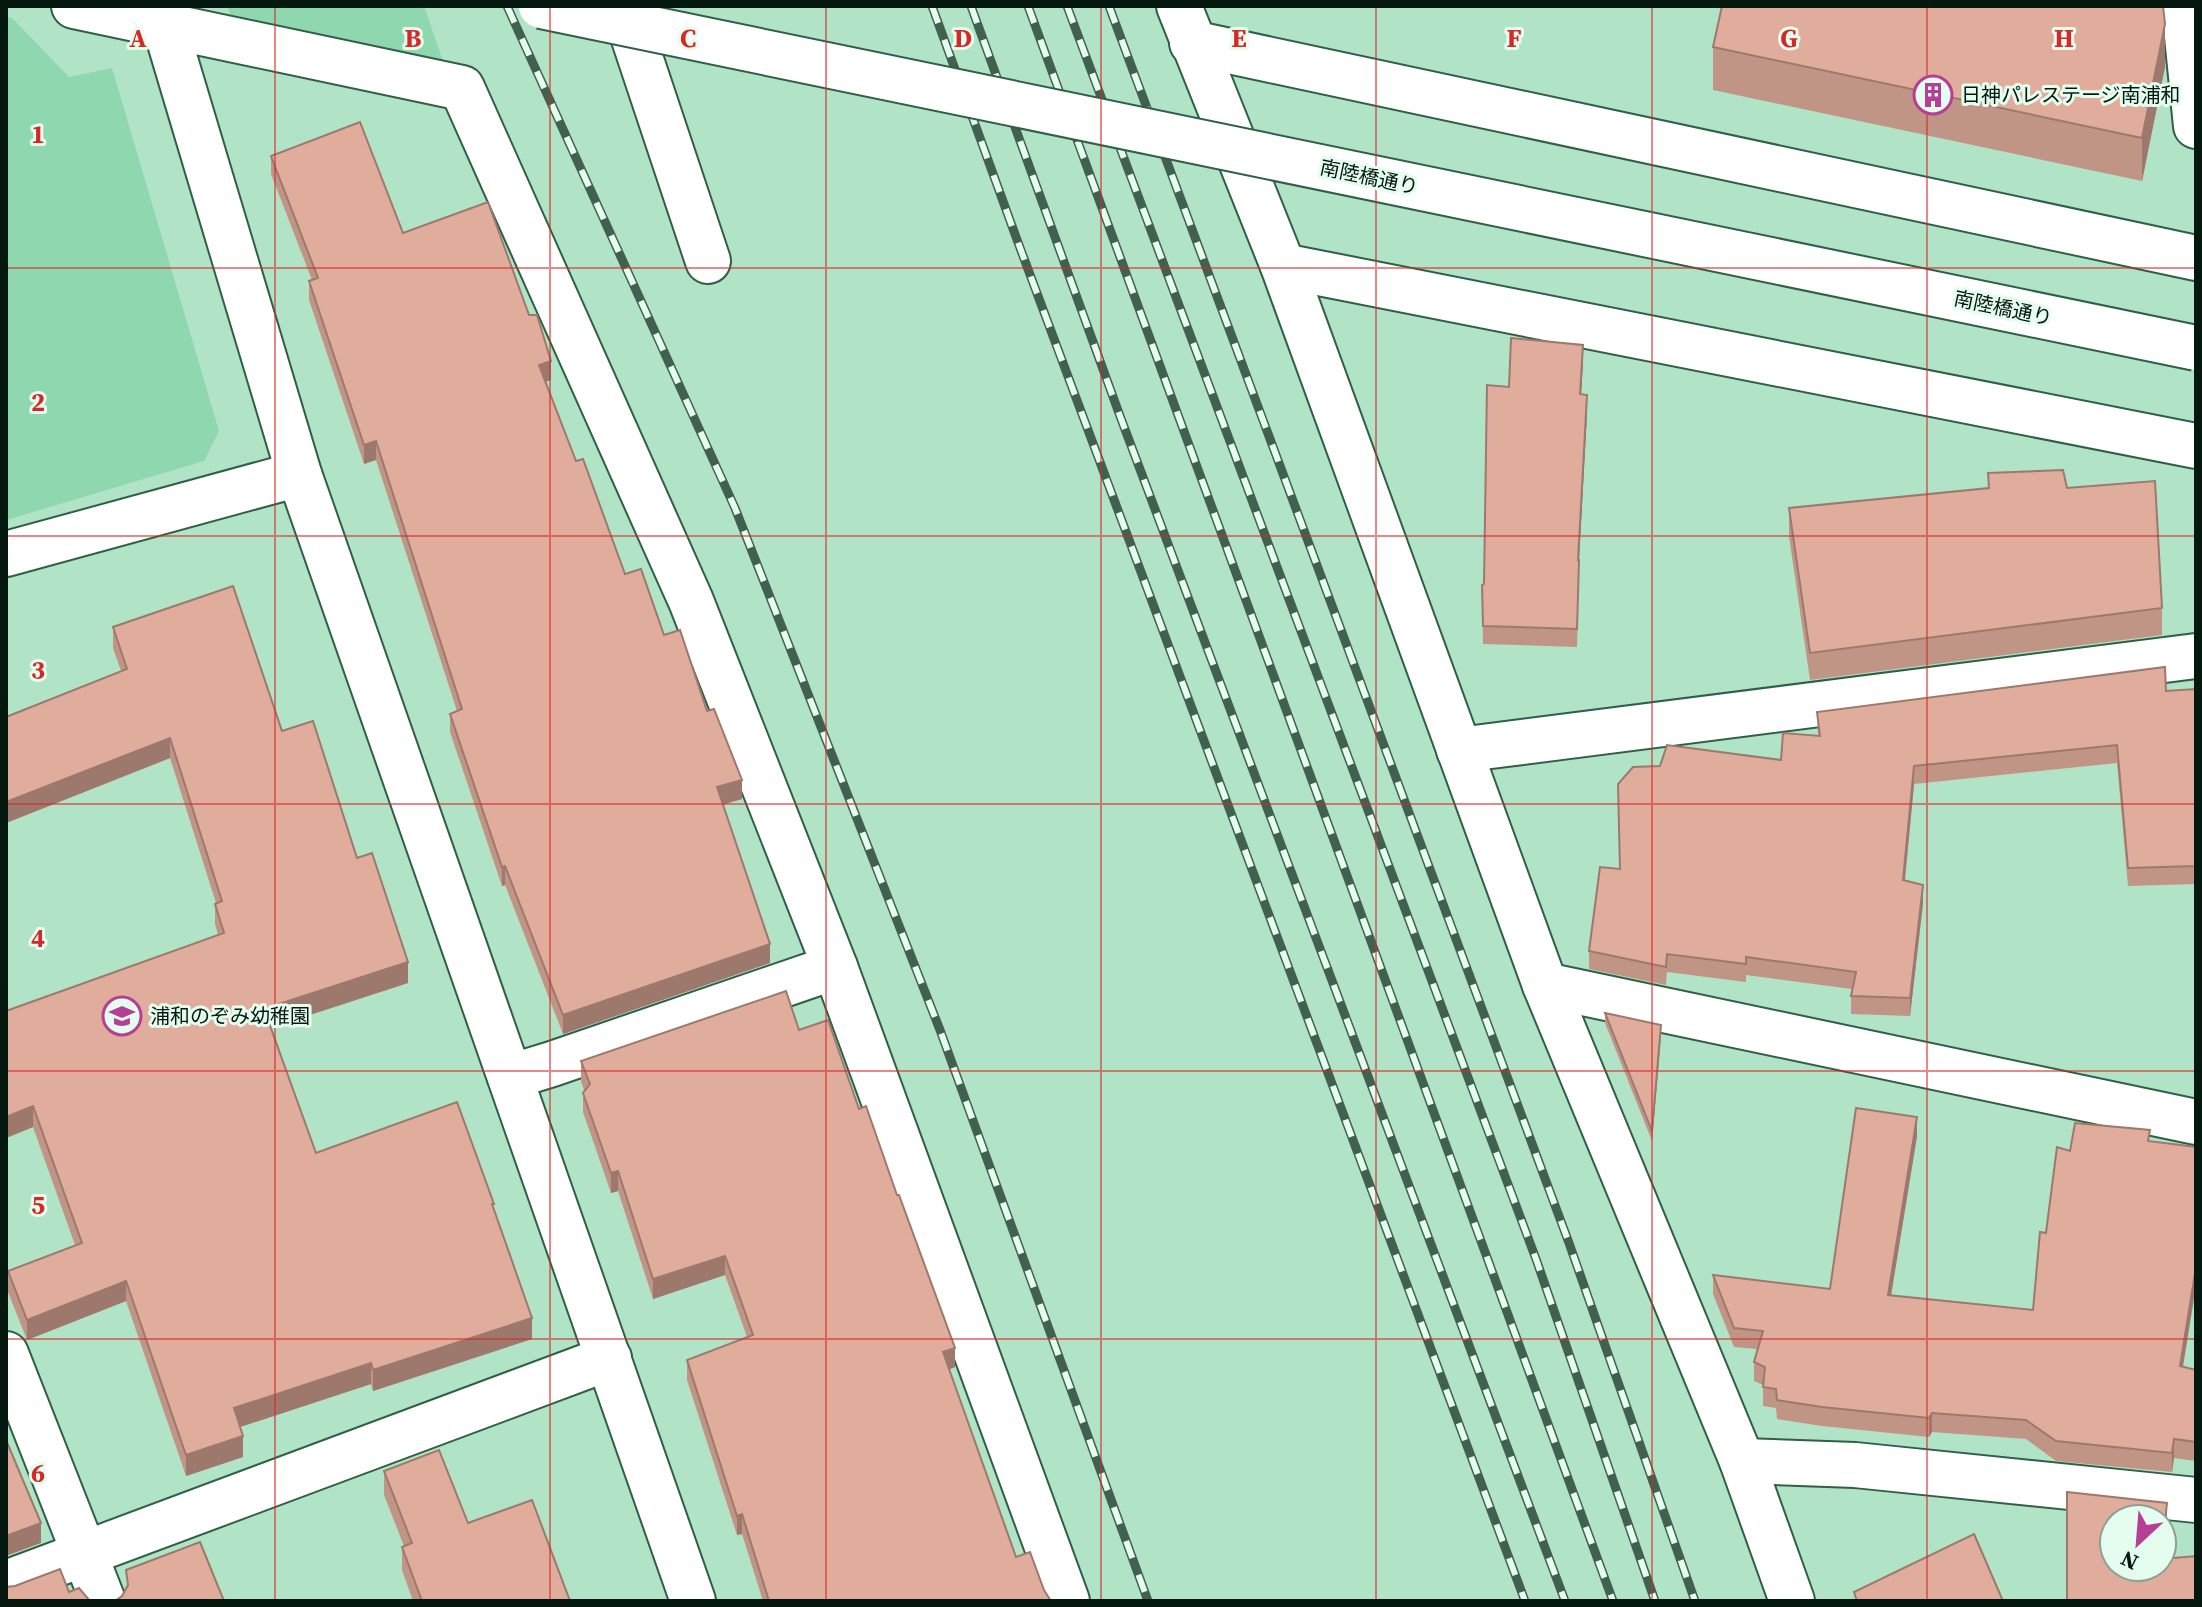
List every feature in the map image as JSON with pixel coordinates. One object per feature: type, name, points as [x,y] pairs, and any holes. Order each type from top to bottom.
[{"type":"street","points":[[74,6],[162,15],[462,88],[691,601],[835,967],[1067,1601]]},
{"type":"street","name":"南陸橋通り","points":[[541,6],[2196,348]]},
{"type":"street","points":[[623,6],[708,261]]},
{"type":"street","points":[[2184,6],[2196,126]]},
{"type":"street","points":[[162,15],[299,474],[693,1601]]},
{"type":"street","points":[[1186,24],[2196,258]]},
{"type":"street","points":[[1186,24],[1283,266],[1545,985],[1742,1461],[1792,1601]]},
{"type":"street","points":[[1283,266],[2196,446]]},
{"type":"street","points":[[6,554],[299,474]]},
{"type":"street","points":[[1459,750],[2196,656]]},
{"type":"street","points":[[510,1077],[835,967]]},
{"type":"street","points":[[1545,985],[2196,1122]]},
{"type":"street","points":[[6,1354],[103,1601]]},
{"type":"street","points":[[6,1583],[609,1358]]},
{"type":"street","points":[[1742,1461],[1855,1465],[2196,1500]]},
{"type":"green space","points":[[227,6],[424,6],[444,64],[230,15]]},
{"type":"green space","points":[[6,17],[12,18],[69,77],[112,68],[219,431],[204,461],[6,520]]},
{"type":"building","name":"日神パレステージ南浦和","points":[[1722,6],[2163,6],[2165,24],[2142,138],[1713,47]]},
{"type":"building","points":[[360,122],[403,233],[488,202],[529,315],[537,315],[551,361],[539,365],[576,461],[583,459],[625,574],[641,569],[664,635],[680,630],[707,711],[714,709],[742,780],[717,787],[770,944],[563,1015],[505,866],[502,867],[450,714],[462,709],[376,441],[364,445],[309,281],[318,278],[271,156]]},
{"type":"building","points":[[1511,338],[1583,345],[1580,394],[1587,395],[1577,629],[1483,626],[1487,385],[1509,387]]},
{"type":"building","points":[[2063,470],[2067,488],[2155,481],[2162,608],[1810,653],[1789,508],[1989,488],[1988,473]]},
{"type":"building","points":[[233,586],[282,731],[313,721],[357,858],[372,853],[408,962],[264,1009],[316,1153],[457,1102],[532,1318],[373,1370],[371,1363],[234,1408],[243,1436],[186,1455],[126,1281],[27,1320],[8,1271],[82,1243],[33,1106],[6,1117],[6,1011],[224,933],[215,904],[222,901],[170,738],[6,802],[6,717],[127,669],[113,627]]},
{"type":"building","points":[[2165,667],[2166,691],[2196,689],[2196,866],[2128,868],[2117,745],[1914,766],[1903,880],[1923,885],[1910,998],[1851,996],[1856,972],[1746,957],[1746,964],[1667,954],[1666,967],[1589,951],[1600,867],[1620,869],[1618,784],[1633,767],[1660,766],[1667,745],[1781,760],[1783,733],[1820,736],[1817,712]]},
{"type":"building","points":[[786,991],[799,1030],[828,1020],[859,1109],[866,1106],[955,1348],[943,1352],[1016,1557],[1030,1552],[1051,1601],[769,1601],[742,1514],[737,1516],[687,1360],[753,1335],[725,1256],[653,1279],[618,1171],[611,1173],[583,1093],[590,1084],[581,1061]]},
{"type":"building","points":[[1605,1013],[1661,1025],[1652,1131]]},
{"type":"building","points":[[1856,1108],[1917,1117],[1888,1295],[2033,1310],[2040,1232],[2046,1233],[2057,1147],[2070,1151],[2075,1123],[2150,1130],[2148,1141],[2196,1147],[2196,1267],[2180,1366],[2196,1370],[2196,1442],[2174,1439],[2172,1453],[2056,1441],[2026,1420],[1932,1413],[1929,1418],[1822,1407],[1777,1400],[1776,1389],[1763,1387],[1765,1367],[1754,1362],[1763,1331],[1734,1328],[1713,1275],[1830,1289]]},
{"type":"building","points":[[6,1440],[41,1523],[6,1536]]},
{"type":"building","points":[[439,1450],[468,1523],[532,1500],[570,1601],[422,1601],[402,1547],[412,1543],[384,1471]]},
{"type":"building","points":[[2067,1492],[2167,1503],[2098,1503],[2098,1583],[2178,1583],[2178,1558],[2196,1556],[2196,1601],[2067,1601]]},
{"type":"building","points":[[1974,1534],[2003,1601],[1857,1601],[1854,1592]]},
{"type":"building","points":[[200,1542],[224,1601],[115,1601],[128,1585],[126,1570]]},
{"type":"building","points":[[60,1569],[69,1592],[79,1588],[90,1601],[6,1601],[6,1587]]},
{"type":"railway","points":[[507,6],[735,508],[940,1030],[1148,1601]]},
{"type":"railway","points":[[932,6],[1525,1601]]},
{"type":"railway","points":[[971,6],[1120,416],[1565,1601]]},
{"type":"railway","points":[[1028,6],[1613,1601]]},
{"type":"railway","points":[[1067,6],[1536,1259],[1655,1601]]},
{"type":"railway","points":[[1109,6],[1569,1243],[1695,1601]]},
{"type":"place","name":"日神パレステージ南浦和","points":[[1933,95]]},
{"type":"place","name":"浦和のぞみ幼稚園","points":[[122,1016]]}]
